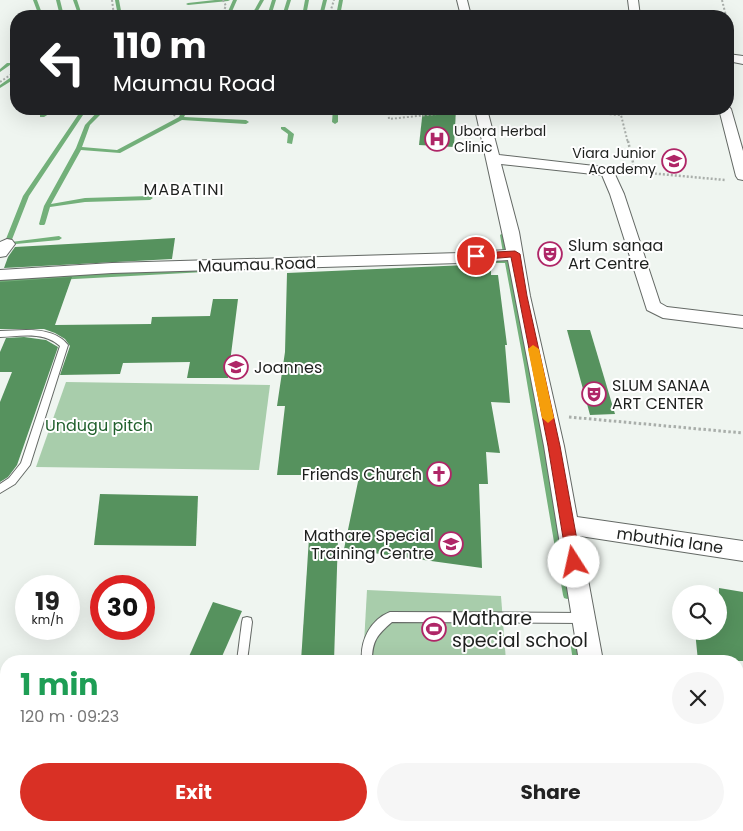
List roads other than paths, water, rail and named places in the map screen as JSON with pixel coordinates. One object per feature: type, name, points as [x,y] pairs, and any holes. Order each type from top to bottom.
[{"type":"street","points":[[482,115],[515,254],[568,525],[590,655]]},
{"type":"street","points":[[726,115],[738,179]]},
{"type":"street","points":[[492,160],[605,170],[609,173],[617,194],[653,306],[663,312],[743,322]]},
{"type":"street","name":"Maumau Road","points":[[0,275],[112,268],[515,254]]},
{"type":"street","name":"mbuthia lane","points":[[568,525],[743,551]]},
{"type":"lane","points":[[0,334],[43,334],[57,337],[64,345],[25,466],[12,480],[0,489]]},
{"type":"lane","points":[[366,655],[372,632],[390,617],[584,618]]},
{"type":"lane","points":[[243,655],[247,622]]},
{"type":"waterway","points":[[35,0],[39,10]]},
{"type":"waterway","points":[[58,0],[60,10]]},
{"type":"waterway","points":[[75,0],[79,10]]},
{"type":"waterway","points":[[117,0],[119,10]]},
{"type":"waterway","points":[[188,4],[228,0]]},
{"type":"waterway","points":[[231,10],[235,0]]},
{"type":"waterway","points":[[256,10],[262,0]]},
{"type":"waterway","points":[[271,10],[274,0]]},
{"type":"waterway","points":[[286,10],[289,0]]},
{"type":"waterway","points":[[305,10],[307,0]]},
{"type":"waterway","points":[[322,10],[325,0]]},
{"type":"waterway","points":[[339,10],[341,0]]},
{"type":"waterway","points":[[0,71],[10,64]]},
{"type":"waterway","points":[[0,87],[10,80]]},
{"type":"waterway","points":[[59,238],[7,244],[26,196],[80,115]]},
{"type":"waterway","points":[[79,148],[88,125],[97,115]]},
{"type":"waterway","points":[[335,115],[335,122]]},
{"type":"waterway","points":[[79,148],[118,152],[181,118]]},
{"type":"waterway","points":[[181,118],[246,122]]},
{"type":"waterway","points":[[283,128],[291,134],[290,143]]},
{"type":"waterway","points":[[47,206],[79,148]]},
{"type":"waterway","points":[[47,206],[85,200],[150,198]]},
{"type":"waterway","points":[[42,224],[47,206]]},
{"type":"waterway","points":[[503,235],[528,365],[567,595]]},
{"type":"waterway","points":[[479,261],[507,261]]},
{"type":"waterway","points":[[0,281],[203,270]]},
{"type":"waterway","points":[[575,641],[577,655]]},
{"type":"place","name":"Ubora Herbal Clinic","points":[[437,139]]},
{"type":"place","name":"Viara Junior Academy","points":[[674,161]]},
{"type":"place","name":"Slum sanaa Art Centre","points":[[550,254]]},
{"type":"place","name":"Joannes","points":[[236,367]]},
{"type":"place","name":"SLUM SANAA ART CENTER","points":[[594,394]]},
{"type":"place","name":"Friends Church","points":[[439,474]]},
{"type":"place","name":"Mathare Special Training Centre","points":[[451,544]]},
{"type":"place","name":"Mathare special school","points":[[434,629]]},
{"type":"district","name":"MABATINI","points":[[184,189]]},
{"type":"park label","name":"Undugu pitch","points":[[99,425]]}]
